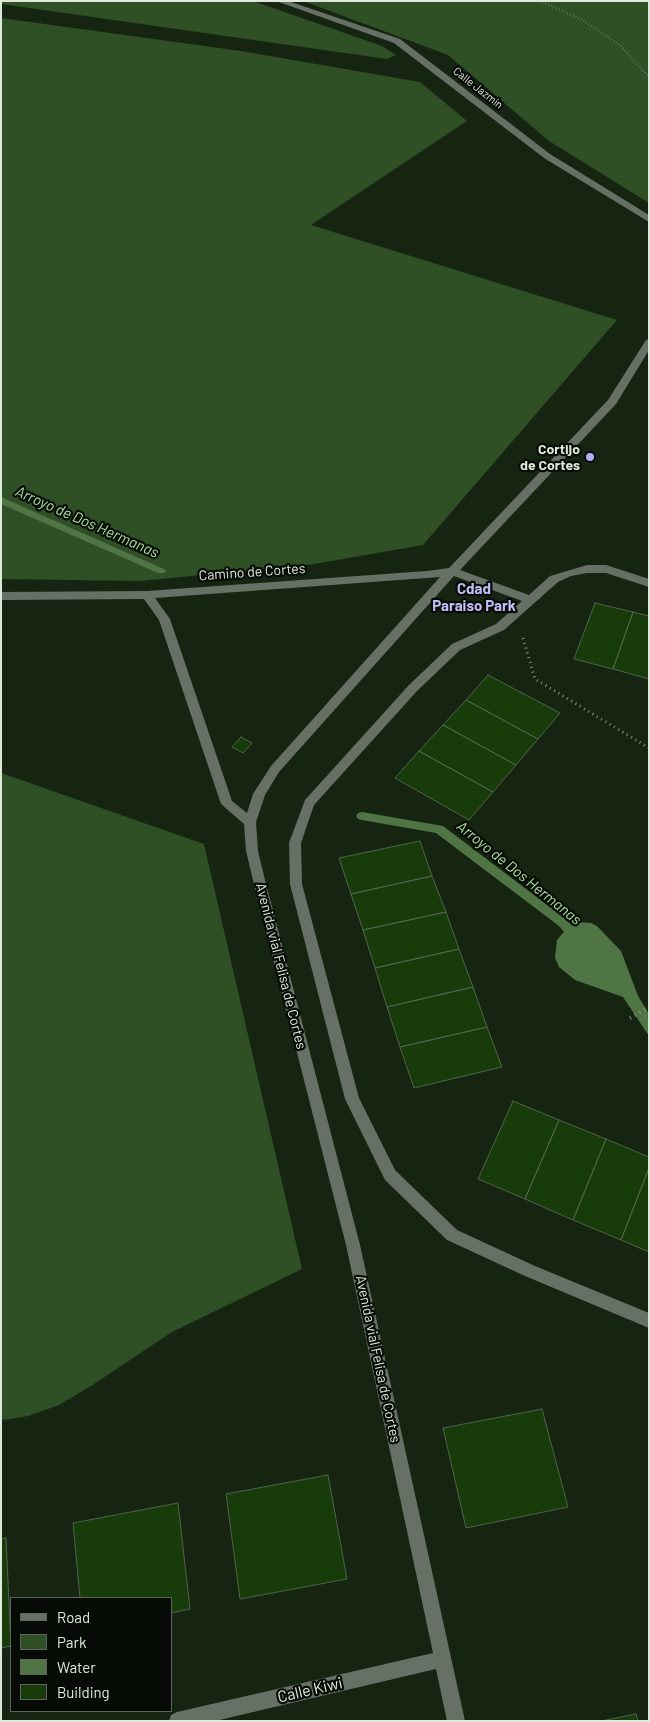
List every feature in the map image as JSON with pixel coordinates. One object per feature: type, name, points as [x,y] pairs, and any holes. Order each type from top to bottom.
[{"type":"street","name":"Calle Jazmín","points":[[280,1],[397,41],[547,156],[649,218]]},
{"type":"street","name":"Avenida vial Felisa de Cortes","points":[[456,1721],[353,1245],[259,880],[252,851],[250,822],[259,794],[275,769],[452,571],[612,402],[649,342]]},
{"type":"street","points":[[649,584],[625,574],[606,570],[587,569],[569,573],[554,579],[500,627],[456,646],[413,688],[309,803],[295,843],[296,884],[352,1099],[390,1175],[452,1235],[530,1271],[649,1321]]},
{"type":"street","name":"Camino de Cortes","points":[[1,596],[146,594],[427,575],[452,571],[532,600]]},
{"type":"street","points":[[146,594],[164,618],[227,804],[250,822]]},
{"type":"street","name":"Calle Kiwi","points":[[177,1721],[444,1659]]},
{"type":"path","points":[[540,1],[581,19],[621,46],[649,78]]},
{"type":"path","points":[[516,614],[536,679],[649,748]]},
{"type":"path","points":[[630,1018],[649,1007]]},
{"type":"green space","points":[[1,1],[253,1],[382,46],[396,55],[387,59],[1,4]]},
{"type":"green space","points":[[303,1],[649,1],[649,203],[549,141],[448,55]]},
{"type":"green space","points":[[1,18],[241,51],[420,82],[467,121],[311,225],[617,320],[423,545],[314,564],[140,581],[1,579]]},
{"type":"green space","points":[[1,773],[204,844],[302,1269],[172,1332],[59,1405],[28,1416],[4,1420],[1,1419]]},
{"type":"water","points":[[578,922],[591,923],[597,926],[621,951],[638,996],[649,1014],[649,1036],[623,997],[575,980],[559,967],[555,958],[557,940],[567,928]]},
{"type":"building","points":[[595,603],[633,612],[613,669],[574,659]]},
{"type":"building","points":[[633,612],[649,616],[649,679],[613,669]]},
{"type":"building","points":[[488,675],[560,713],[538,739],[466,700]]},
{"type":"building","points":[[466,700],[538,739],[516,765],[443,725]]},
{"type":"building","points":[[443,725],[516,765],[493,792],[419,751]]},
{"type":"building","points":[[241,737],[252,743],[243,753],[232,747]]},
{"type":"building","points":[[419,751],[493,792],[469,820],[395,778]]},
{"type":"building","points":[[420,841],[432,876],[351,894],[339,858]]},
{"type":"building","points":[[432,876],[446,912],[363,930],[351,894]]},
{"type":"building","points":[[446,912],[459,949],[375,968],[363,930]]},
{"type":"building","points":[[459,949],[473,987],[387,1007],[375,968]]},
{"type":"building","points":[[473,987],[487,1027],[400,1047],[387,1007]]},
{"type":"building","points":[[487,1027],[502,1067],[414,1088],[400,1047]]},
{"type":"building","points":[[513,1101],[559,1120],[525,1199],[478,1179]]},
{"type":"building","points":[[559,1120],[606,1139],[573,1220],[525,1199]]},
{"type":"building","points":[[606,1139],[649,1157],[649,1168],[621,1240],[573,1220]]},
{"type":"building","points":[[649,1168],[649,1252],[621,1240]]},
{"type":"building","points":[[542,1409],[568,1507],[466,1528],[443,1428]]},
{"type":"building","points":[[328,1475],[347,1579],[240,1599],[226,1494]]},
{"type":"building","points":[[178,1503],[190,1609],[172,1613],[172,1597],[80,1597],[73,1523]]},
{"type":"building","points":[[6,1538],[10,1646],[1,1648],[1,1539]]},
{"type":"building","points":[[636,1714],[638,1721],[601,1721]]},
{"type":"waterway","name":"Arroyo de Dos Hermanas","points":[[1,500],[161,571]]},
{"type":"waterway","name":"Arroyo de Dos Hermanas","points":[[362,816],[439,829],[563,923],[576,938]]},
{"type":"place","name":"Cortijo de Cortes","points":[[590,457]]},
{"type":"district","name":"Cdad Paraiso Park","points":[[474,598]]}]
